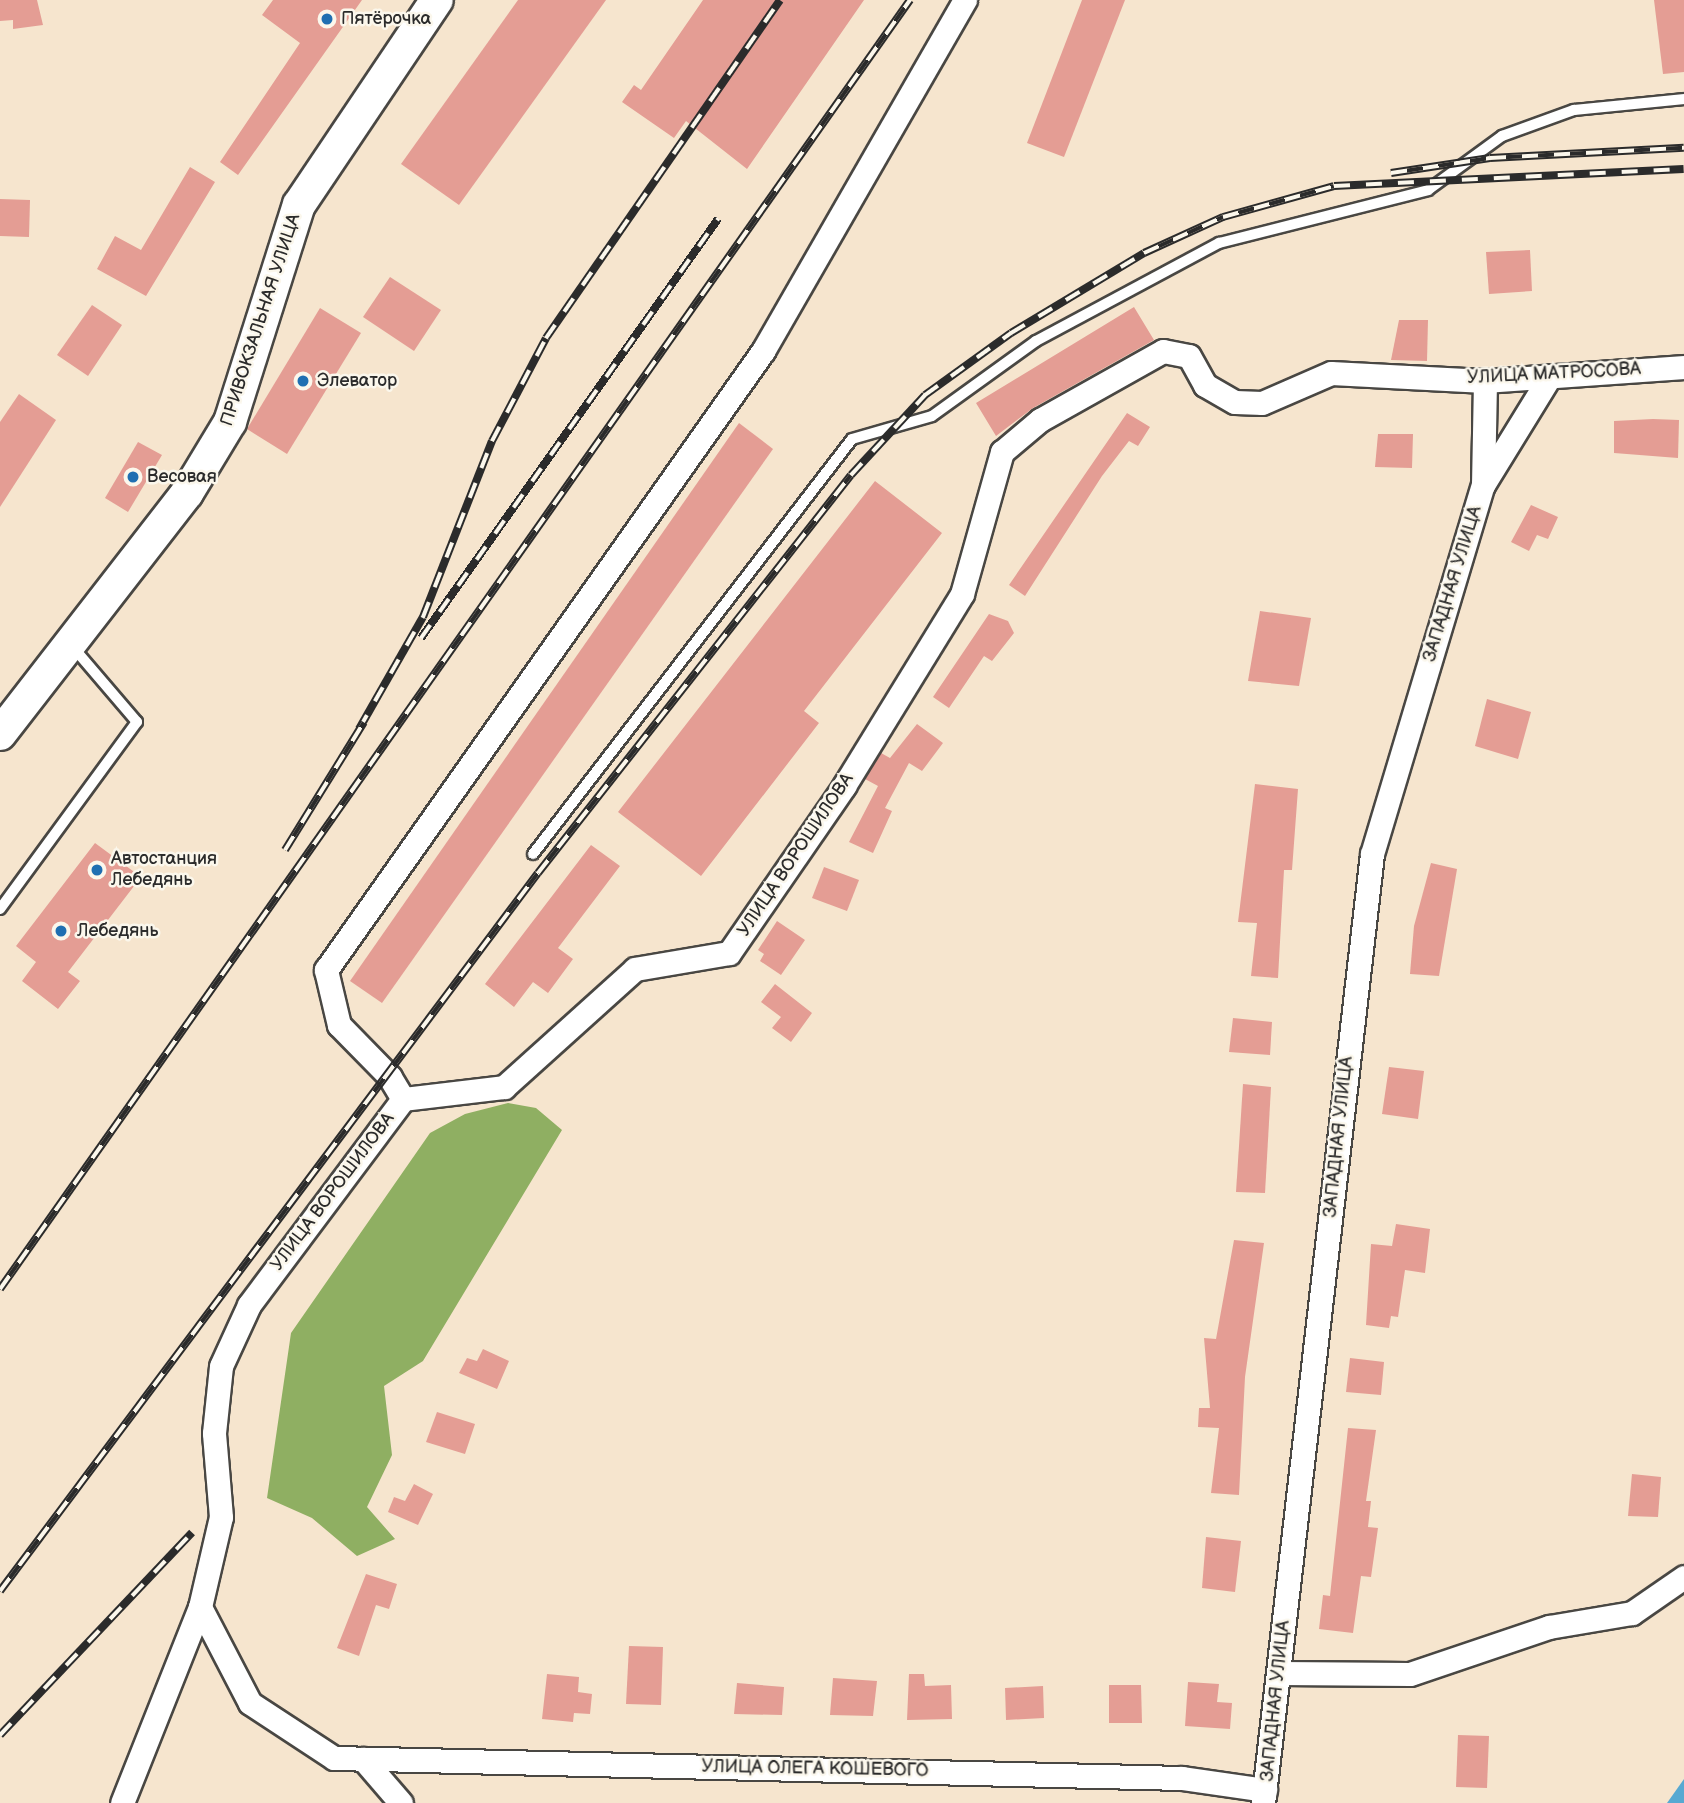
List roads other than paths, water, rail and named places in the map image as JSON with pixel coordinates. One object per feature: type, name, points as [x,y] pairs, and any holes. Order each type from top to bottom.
[{"type":"main road","name":"ПРИВОКЗАЛЬНАЯ УЛИЦА","points":[[0,734],[72,646],[187,493],[230,422],[299,205],[427,3]]},
{"type":"street","points":[[403,1099],[390,1077],[339,1025],[326,970],[763,351],[965,0]]},
{"type":"street","name":"УЛИЦА ВОРОШИЛОВА","points":[[122,1803],[200,1607],[221,1517],[214,1433],[221,1366],[249,1305],[403,1099],[504,1087],[635,969],[729,953],[844,786],[962,594],[1002,452],[1040,420],[1163,351],[1189,356],[1205,385],[1235,402],[1262,403]]},
{"type":"street","name":"УЛИЦА МАТРОСОВА","points":[[1262,403],[1332,373],[1485,381],[1684,367]]},
{"type":"street","points":[[1483,485],[1550,376]]},
{"type":"street","points":[[1483,485],[1485,381]]},
{"type":"street","name":"ЗАПАДНАЯ УЛИЦА","points":[[1264,1796],[1372,854],[1483,485]]},
{"type":"street","points":[[1279,1673],[1410,1674],[1549,1627],[1632,1613],[1684,1577]]},
{"type":"street","name":"УЛИЦА ОЛЕГА КОШЕВОГО","points":[[200,1607],[250,1703],[334,1758],[1182,1778],[1264,1796]]},
{"type":"street","points":[[363,1759],[401,1803]]},
{"type":"lane","points":[[533,854],[852,439],[932,416],[1036,341],[1219,243],[1428,190],[1502,136],[1574,110],[1684,99]]},
{"type":"lane","points":[[0,909],[137,722],[72,646]]},
{"type":"water","points":[[1684,1779],[1684,1803],[1667,1803]]},
{"type":"railway","points":[[359,729],[423,617],[492,441],[546,338],[780,0]]},
{"type":"railway","points":[[0,1289],[910,0]]},
{"type":"railway","points":[[1391,173],[1490,158],[1684,148]]},
{"type":"railway","points":[[0,1591],[538,873],[851,475],[925,395],[1011,333],[1144,253],[1223,217],[1334,186],[1684,169]]},
{"type":"railway","points":[[421,638],[718,219]]},
{"type":"railway","points":[[285,850],[364,722]]},
{"type":"railway","points":[[0,1735],[192,1533]]},
{"type":"place","name":"Пятёрочка","points":[[327,19]]},
{"type":"place","name":"Элеватор","points":[[303,381]]},
{"type":"place","name":"Весовая","points":[[133,477]]},
{"type":"place","name":"Автостанция Лебедянь","points":[[97,870]]},
{"type":"place","name":"Лебедянь","points":[[61,931]]}]
